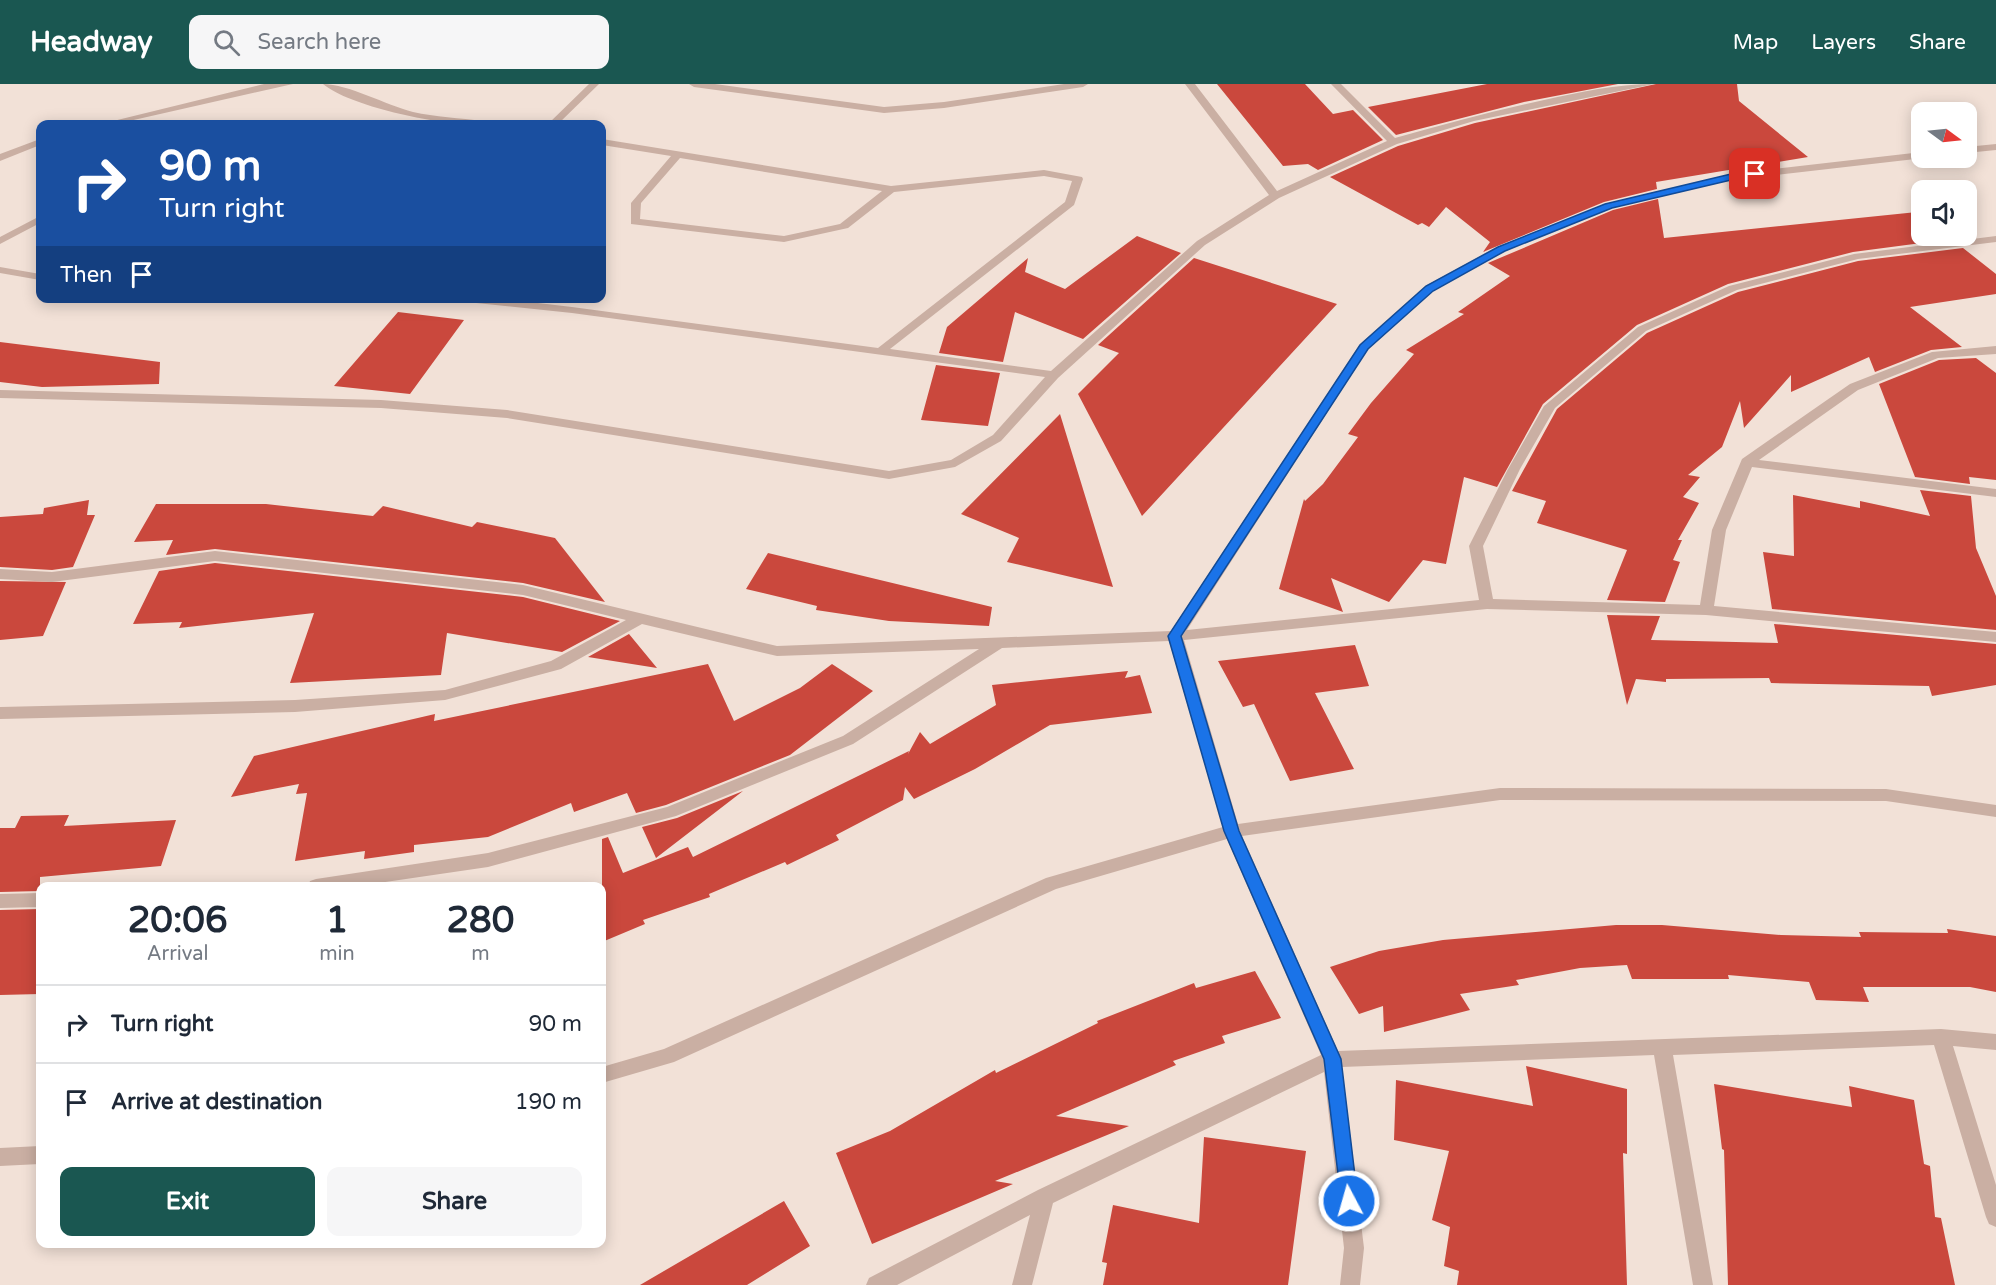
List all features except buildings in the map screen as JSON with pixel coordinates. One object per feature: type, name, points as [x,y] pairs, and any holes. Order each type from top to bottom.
[{"type":"street","points":[[123,120],[272,85],[288,84]]},
{"type":"street","points":[[328,84],[368,101],[413,115],[452,120]]},
{"type":"street","points":[[557,120],[594,84]]},
{"type":"street","points":[[694,84],[884,110],[944,105],[1083,84]]},
{"type":"street","points":[[1190,84],[1275,196]]},
{"type":"street","points":[[1336,84],[1393,142]]},
{"type":"street","points":[[0,394],[381,404],[507,414],[889,475],[955,463],[997,438],[1054,375],[1201,243],[1275,196],[1393,142],[1472,119],[1594,92],[1649,84]]},
{"type":"street","points":[[606,143],[891,189],[1044,173],[1078,178],[1070,202],[881,351]]},
{"type":"street","points":[[0,158],[36,144]]},
{"type":"street","points":[[1977,149],[1996,147]]},
{"type":"street","points":[[677,154],[636,203],[635,222],[784,239],[844,226],[891,189]]},
{"type":"street","points":[[1350,1285],[1354,1248],[1332,1059],[1232,831],[1174,636],[1364,347],[1429,288],[1501,249],[1609,206],[1731,177],[1911,156]]},
{"type":"street","points":[[0,241],[36,221]]},
{"type":"street","points":[[1486,604],[1476,546],[1514,469],[1550,406],[1642,329],[1733,288],[1858,256],[1996,239]]},
{"type":"street","points":[[0,270],[36,276]]},
{"type":"street","points":[[505,303],[1054,375]]},
{"type":"street","points":[[1706,610],[1719,530],[1747,462],[1854,387],[1936,355],[1996,350]]},
{"type":"street","points":[[1747,462],[1996,493]]},
{"type":"street","points":[[0,574],[52,577],[215,556],[523,590],[777,651],[1174,636],[1486,604],[1706,610],[1996,637]]},
{"type":"street","points":[[0,713],[295,706],[446,695],[556,665],[641,618]]},
{"type":"street","points":[[342,882],[488,860],[670,812],[848,740],[998,643]]},
{"type":"street","points":[[606,1074],[667,1056],[1052,883],[1232,831],[1500,794],[1886,795],[1996,811]]},
{"type":"street","points":[[0,902],[36,900]]},
{"type":"street","points":[[1941,1037],[1996,1217]]},
{"type":"street","points":[[876,1285],[1045,1197],[1270,1086],[1332,1059],[1941,1037],[1996,1042]]},
{"type":"street","points":[[1662,1046],[1703,1285]]},
{"type":"street","points":[[0,1157],[36,1155]]},
{"type":"street","points":[[1022,1285],[1045,1197]]},
{"type":"route","points":[[1349,1201],[1332,1059],[1232,831],[1174,636],[1364,347],[1429,288],[1501,249],[1609,206],[1731,177],[1755,174]]}]
